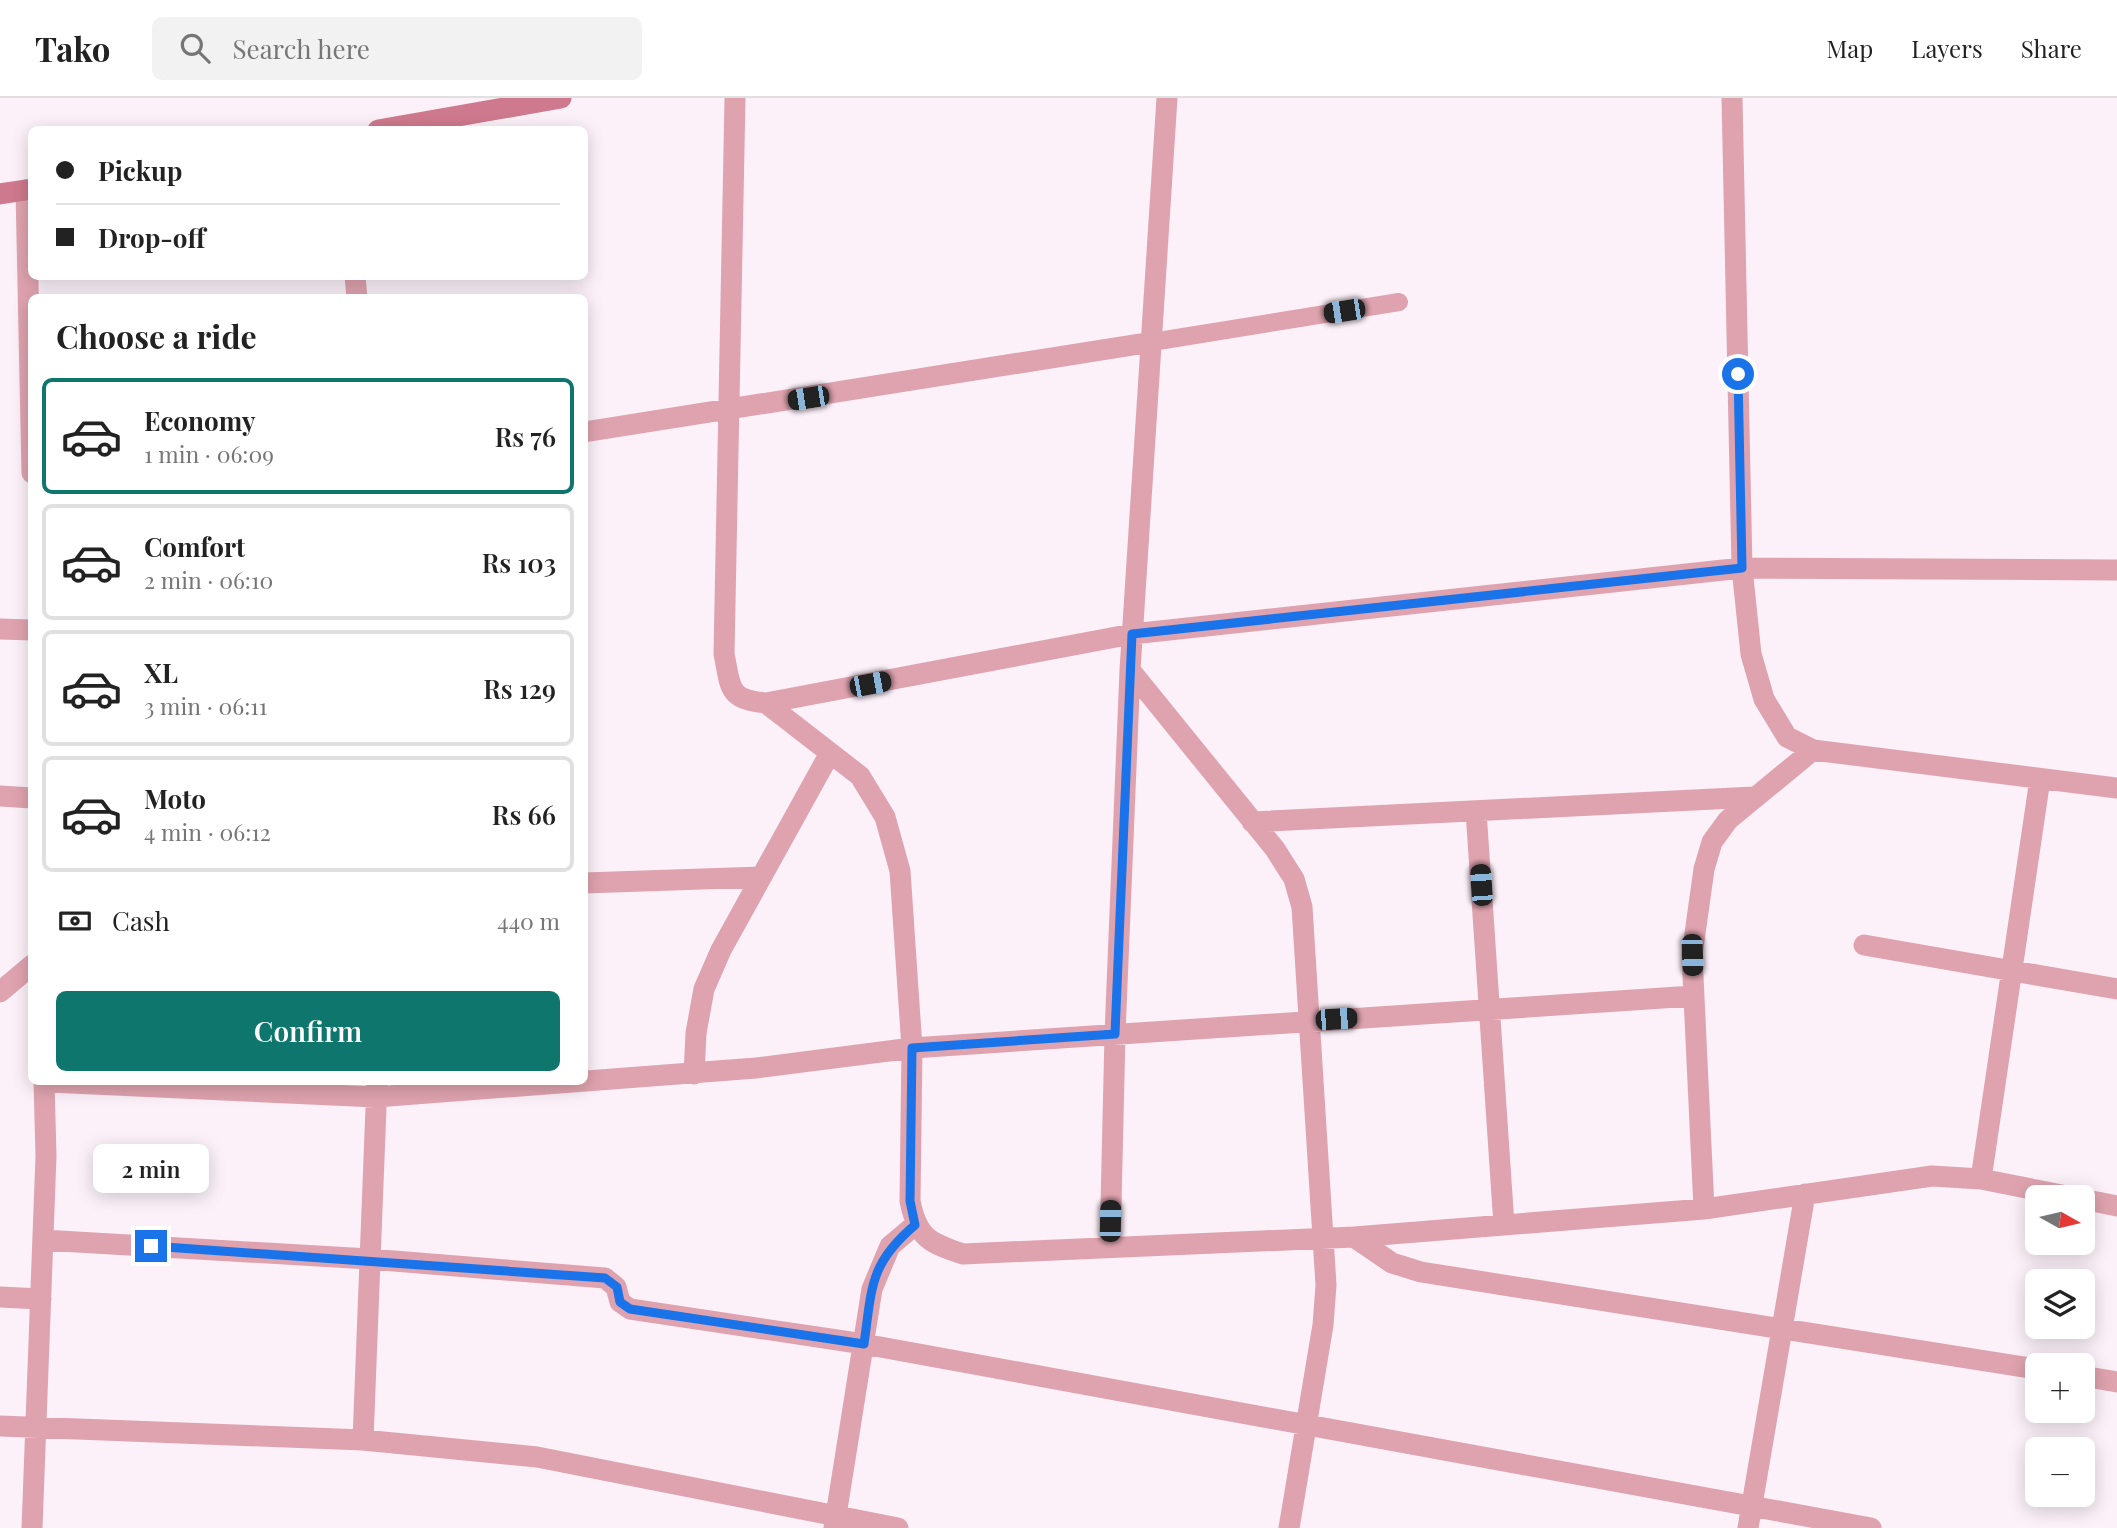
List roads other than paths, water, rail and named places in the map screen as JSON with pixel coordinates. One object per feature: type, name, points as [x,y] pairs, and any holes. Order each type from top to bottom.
[{"type":"main road","points":[[401,126],[561,98]]},
{"type":"main road","points":[[0,194],[28,190]]},
{"type":"street","points":[[734,98],[724,654],[732,692],[743,702],[766,704],[1132,634],[1742,568],[2117,570]]},
{"type":"street","points":[[1110,1247],[1115,1034],[1130,670],[1167,98]]},
{"type":"street","points":[[1732,98],[1742,568],[1751,654],[1764,699],[1787,737],[1813,750],[2117,789]]},
{"type":"street","points":[[588,431],[1152,342]]},
{"type":"street","points":[[0,629],[28,630]]},
{"type":"street","points":[[1130,670],[1252,821],[1294,879],[1302,907],[1323,1239],[1323,1325],[1289,1528]]},
{"type":"street","points":[[766,704],[860,776],[885,817],[897,860],[912,1048],[910,1201],[915,1225],[934,1244],[962,1254],[1354,1237],[1704,1209],[1931,1176],[1981,1179],[2025,1188]]},
{"type":"street","points":[[1704,1209],[1692,955],[1704,869],[1712,842],[1728,820],[1813,750]]},
{"type":"street","points":[[694,1074],[696,1033],[704,989],[721,950],[830,753]]},
{"type":"street","points":[[1981,1179],[2040,779]]},
{"type":"street","points":[[0,796],[28,798]]},
{"type":"street","points":[[1252,821],[1754,797]]},
{"type":"street","points":[[1476,811],[1504,1225]]},
{"type":"street","points":[[588,884],[761,877]]},
{"type":"street","points":[[1864,945],[2117,989]]},
{"type":"street","points":[[0,992],[28,968]]},
{"type":"street","points":[[588,1079],[694,1074],[912,1048],[1693,996]]},
{"type":"street","points":[[32,1528],[47,1085]]},
{"type":"street","points":[[188,1085],[376,1089],[461,1085]]},
{"type":"street","points":[[363,1440],[376,1089]]},
{"type":"street","points":[[1748,1528],[1805,1194]]},
{"type":"street","points":[[2095,1202],[2117,1206]]},
{"type":"street","points":[[835,1522],[872,1289],[880,1264],[890,1246],[915,1225]]},
{"type":"street","points":[[1354,1237],[1383,1258],[1420,1272],[2025,1367]]},
{"type":"street","points":[[43,1240],[369,1259],[605,1278],[617,1287],[620,1302],[630,1309],[864,1344],[1871,1528]]},
{"type":"street","points":[[0,1297],[41,1299]]},
{"type":"street","points":[[2095,1378],[2117,1382]]},
{"type":"street","points":[[0,1426],[363,1440],[537,1457],[835,1522],[898,1528]]},
{"type":"lane","points":[[1152,342],[1399,302]]}]
